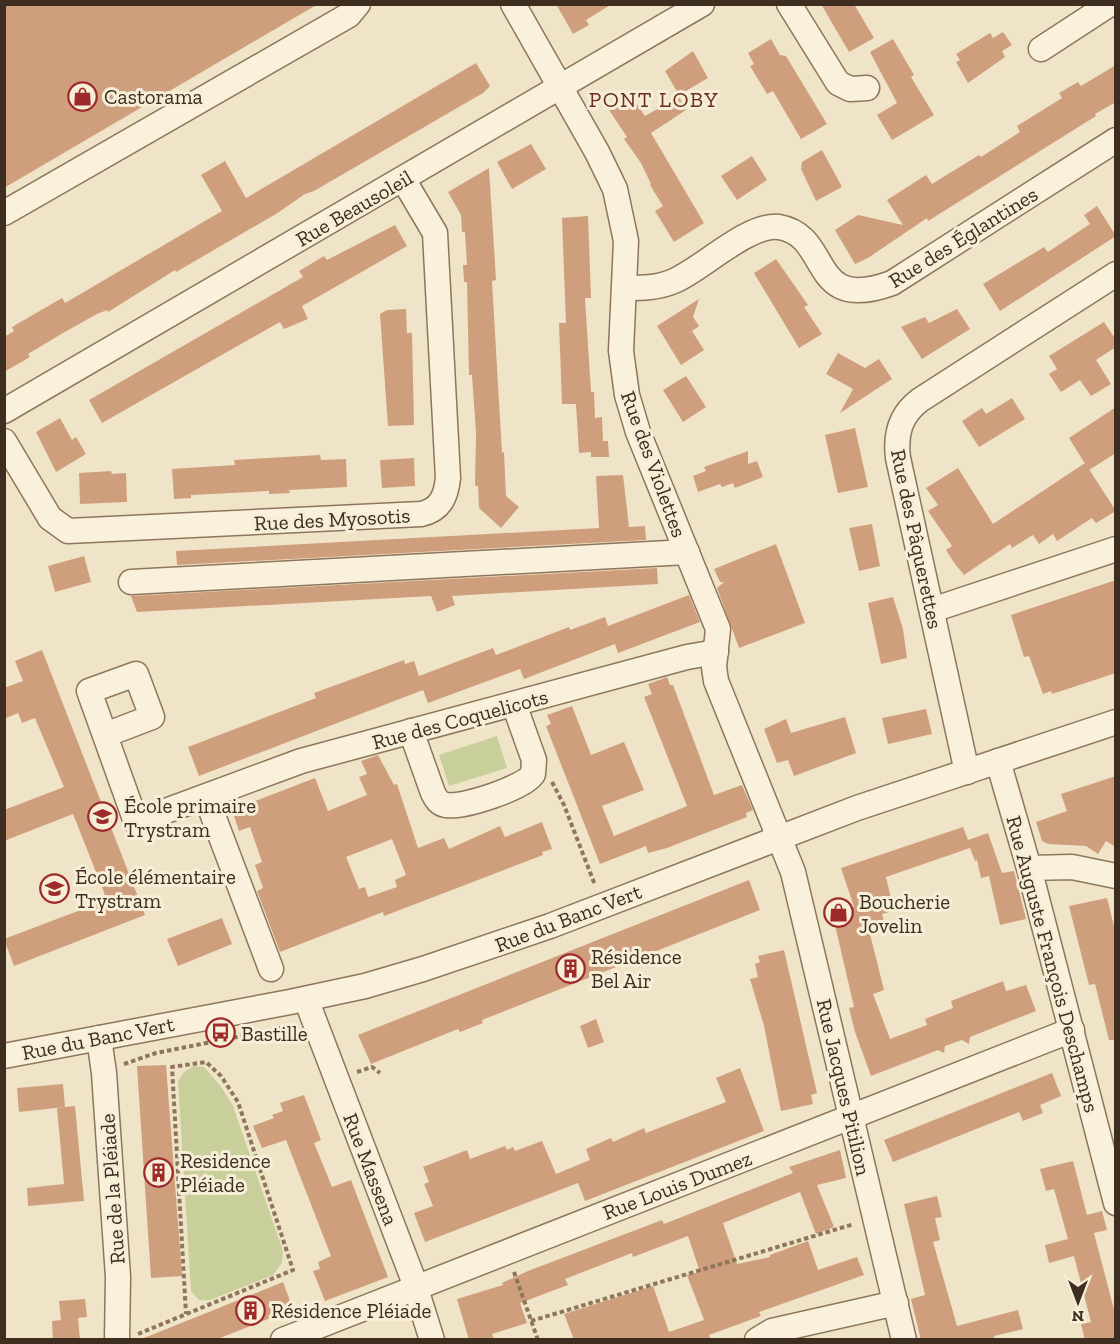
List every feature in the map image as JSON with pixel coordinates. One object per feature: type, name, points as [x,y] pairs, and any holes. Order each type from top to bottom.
[{"type":"street","points":[[4,213],[349,15],[358,4]]},
{"type":"street","name":"Rue des Violettes","points":[[513,4],[605,167],[619,201],[625,234],[625,288],[621,351],[627,395],[638,432],[718,630],[714,667],[719,689],[779,836]]},
{"type":"street","name":"Rue Beausoleil","points":[[4,411],[702,4]]},
{"type":"street","points":[[789,4],[838,83],[849,89],[867,88]]},
{"type":"street","points":[[1041,49],[1110,4]]},
{"type":"street","name":"Rue des Églantines","points":[[625,288],[657,286],[674,281],[756,231],[773,227],[788,230],[800,236],[825,274],[838,285],[854,291],[880,288],[892,284],[1116,140]]},
{"type":"street","name":"Rue des Myosotis","points":[[4,441],[50,518],[68,531],[421,514],[433,510],[445,495],[448,478],[436,236],[403,179]]},
{"type":"street","name":"Rue des Pâquerettes","points":[[967,772],[898,458],[897,434],[906,414],[920,400],[1116,274]]},
{"type":"street","points":[[932,610],[1116,549]]},
{"type":"street","points":[[131,582],[687,552]]},
{"type":"street","name":"Rue des Coquelicots","points":[[105,735],[136,822],[289,765],[687,657],[716,652]]},
{"type":"street","points":[[411,731],[433,794],[442,804],[465,803],[518,787],[530,778],[534,770],[532,754],[514,704]]},
{"type":"street","name":"Rue du Banc Vert","points":[[4,1056],[306,999],[365,986],[442,963],[598,891],[779,836],[1116,722]]},
{"type":"street","name":"Rue Auguste François Deschamps","points":[[998,761],[1029,868],[1116,1203]]},
{"type":"street","points":[[206,796],[271,969]]},
{"type":"street","name":"Rue Jacques Pitilion","points":[[779,836],[793,872],[904,1340]]},
{"type":"street","points":[[1029,868],[1072,867],[1116,876]]},
{"type":"street","name":"Rue Massena","points":[[306,999],[416,1287],[432,1340]]},
{"type":"street","name":"Rue Louis Dumez","points":[[283,1340],[1072,1030]]},
{"type":"street","name":"Rue de la Pléiade","points":[[99,1038],[104,1073],[118,1277],[125,1337]]},
{"type":"street","points":[[757,1340],[772,1331],[896,1304]]},
{"type":"path","points":[[534,770],[542,772],[559,792],[598,891]]},
{"type":"path","points":[[125,1337],[186,1314],[293,1270],[238,1102],[221,1076],[206,1062],[172,1067],[186,1314]]},
{"type":"path","points":[[351,1074],[372,1067],[380,1073]]},
{"type":"path","points":[[531,1321],[875,1217]]},
{"type":"path","points":[[507,1252],[538,1340]]},
{"type":"green space","points":[[497,736],[507,768],[449,786],[439,755]]},
{"type":"green space","points":[[194,1066],[204,1067],[220,1085],[233,1106],[283,1251],[282,1263],[273,1275],[210,1300],[199,1300],[191,1291],[178,1081],[184,1072]]},
{"type":"building","name":"Castorama","points":[[4,4],[318,4],[4,188]]},
{"type":"building","points":[[556,4],[612,4],[586,20],[589,25],[573,34]]},
{"type":"building","points":[[821,4],[854,4],[874,38],[849,52]]},
{"type":"building","points":[[1003,32],[1012,45],[1002,51],[1005,57],[968,83],[956,62],[960,60],[956,54],[990,33],[993,38]]},
{"type":"building","points":[[771,39],[780,55],[786,56],[827,124],[801,139],[773,91],[767,94],[750,66],[754,64],[748,53]]},
{"type":"building","points":[[893,39],[914,75],[911,77],[934,115],[892,140],[877,115],[897,103],[870,52]]},
{"type":"building","points":[[693,51],[708,78],[679,95],[665,71]]},
{"type":"building","points":[[476,63],[490,86],[483,93],[314,191],[305,194],[276,214],[176,272],[175,270],[108,312],[107,310],[97,314],[63,333],[28,354],[30,357],[4,372],[4,337],[14,331],[12,327],[62,298],[65,303],[222,211],[201,175],[225,161],[246,198]]},
{"type":"building","points":[[1116,65],[1116,102],[928,221],[927,218],[868,258],[855,264],[835,230],[858,215],[903,225],[887,200],[926,175],[932,184],[979,155],[981,157],[1020,132],[1017,126],[1062,98],[1059,93],[1078,82],[1081,86]]},
{"type":"building","points":[[631,96],[645,116],[679,97],[686,110],[651,133],[704,223],[674,242],[655,211],[663,206],[650,185],[641,163],[624,139],[627,137],[609,110]]},
{"type":"building","points":[[531,144],[546,169],[512,189],[497,162]]},
{"type":"building","points":[[822,150],[842,187],[816,201],[801,169],[802,162]]},
{"type":"building","points":[[752,156],[767,180],[737,200],[721,176]]},
{"type":"building","points":[[489,168],[496,280],[492,281],[502,453],[504,452],[506,496],[519,507],[501,528],[479,508],[478,486],[475,486],[476,433],[472,375],[469,375],[467,282],[464,282],[463,265],[467,265],[465,232],[462,232],[461,215],[448,192]]},
{"type":"building","points":[[1097,206],[1116,236],[1000,311],[983,284],[1044,247],[1048,252],[1090,224],[1084,215]]},
{"type":"building","points":[[588,216],[591,298],[585,298],[591,392],[594,392],[595,418],[602,417],[603,441],[608,441],[609,457],[591,457],[591,452],[579,453],[576,404],[562,404],[559,323],[566,323],[562,218]]},
{"type":"building","points":[[395,225],[407,246],[302,306],[308,319],[284,329],[280,322],[102,423],[89,400],[303,277],[299,271],[324,256],[327,260]]},
{"type":"building","points":[[776,259],[808,305],[804,307],[822,334],[799,348],[754,273]]},
{"type":"building","points":[[699,299],[693,317],[699,326],[692,331],[704,350],[681,365],[657,326]]},
{"type":"building","points":[[406,309],[407,333],[412,333],[414,425],[388,426],[380,314],[387,310]]},
{"type":"building","points":[[957,309],[970,329],[922,359],[901,327],[925,317],[929,323]]},
{"type":"building","points":[[1104,322],[1116,340],[1116,347],[1096,360],[1111,384],[1091,396],[1080,380],[1061,392],[1049,374],[1057,369],[1049,356]]},
{"type":"building","points":[[838,353],[865,368],[879,359],[892,379],[840,413],[853,389],[826,374]]},
{"type":"building","points":[[686,376],[706,407],[683,422],[663,390]]},
{"type":"building","points":[[1012,398],[1025,419],[979,447],[962,421],[982,408],[986,414]]},
{"type":"building","points":[[1116,407],[1116,453],[1089,470],[1069,438]]},
{"type":"building","points":[[60,418],[72,440],[76,437],[86,454],[56,472],[36,432]]},
{"type":"building","points":[[855,428],[868,487],[838,493],[825,435]]},
{"type":"building","points":[[748,451],[748,464],[757,461],[763,477],[735,488],[733,483],[722,487],[720,484],[698,492],[693,476],[706,471],[704,467]]},
{"type":"building","points":[[320,455],[321,460],[346,459],[347,487],[289,490],[290,493],[269,494],[269,491],[191,495],[191,498],[174,499],[172,469],[235,465],[234,460]]},
{"type":"building","points":[[414,458],[415,486],[382,488],[380,460]]},
{"type":"building","points":[[1085,463],[1116,511],[1096,523],[1092,518],[1057,541],[1053,534],[1039,544],[1033,535],[1012,548],[1010,544],[964,575],[946,550],[952,546],[928,511],[938,505],[926,488],[958,468],[993,524]]},
{"type":"building","points":[[111,471],[112,474],[126,473],[127,502],[80,504],[79,473]]},
{"type":"building","points":[[623,475],[629,527],[645,526],[646,540],[177,565],[176,551],[599,528],[596,476]]},
{"type":"building","points":[[872,524],[880,566],[859,571],[849,528]]},
{"type":"building","points":[[776,544],[805,623],[739,648],[717,588],[724,582],[720,582],[714,569]]},
{"type":"building","points":[[84,556],[91,582],[55,592],[48,566]]},
{"type":"building","points":[[657,568],[658,584],[452,596],[455,605],[437,612],[431,596],[137,612],[131,596]]},
{"type":"building","points":[[1116,580],[1116,673],[1052,694],[1051,691],[1043,694],[1029,656],[1024,657],[1011,615]]},
{"type":"building","points":[[689,595],[700,622],[618,653],[615,644],[524,679],[520,669],[428,703],[423,690],[199,776],[188,747],[316,698],[314,693],[404,660],[405,664],[414,661],[419,676],[493,648],[496,655],[569,627],[570,630],[605,617],[608,626]]},
{"type":"building","points":[[893,597],[903,629],[907,658],[881,664],[868,603]]},
{"type":"building","points":[[42,650],[145,915],[14,966],[4,939],[107,900],[73,814],[4,841],[4,810],[64,787],[35,718],[22,723],[18,713],[4,719],[4,688],[23,681],[15,661]]},
{"type":"building","points":[[667,677],[670,685],[673,685],[714,795],[742,785],[753,810],[746,813],[747,817],[667,848],[648,853],[646,846],[600,864],[546,726],[551,724],[547,715],[572,706],[591,755],[624,742],[644,790],[602,806],[614,836],[687,806],[644,697],[652,694],[648,684]]},
{"type":"building","points":[[926,709],[932,734],[888,744],[882,718]]},
{"type":"building","points":[[845,717],[856,753],[794,776],[788,760],[777,763],[764,729],[786,719],[791,733]]},
{"type":"building","points":[[378,755],[394,785],[397,784],[418,848],[444,838],[449,849],[500,826],[505,837],[542,822],[552,849],[542,852],[543,855],[384,916],[383,912],[280,952],[257,891],[263,888],[255,865],[262,862],[250,827],[239,831],[232,810],[315,778],[328,811],[367,795],[359,777],[367,774],[361,761]],"holes":[[[392,839],[406,875],[395,880],[397,887],[368,897],[365,887],[359,889],[346,857]]]},
{"type":"building","points":[[1116,776],[1116,847],[1106,841],[1098,854],[1086,846],[1048,844],[1042,841],[1036,822],[1067,811],[1061,794]]},
{"type":"building","points":[[963,827],[968,840],[988,833],[1002,873],[1014,871],[1026,919],[1000,925],[989,876],[981,878],[977,860],[975,861],[970,848],[886,877],[894,911],[882,914],[886,930],[870,934],[884,990],[873,994],[890,1039],[927,1025],[925,1019],[953,1008],[951,1001],[1003,981],[1006,991],[1026,985],[1036,1011],[970,1037],[969,1044],[962,1040],[945,1046],[944,1053],[938,1050],[871,1076],[849,1008],[854,1007],[832,912],[854,907],[841,868]]},
{"type":"building","name":"Résidence Bel Air","points":[[749,880],[760,910],[482,1020],[483,1023],[460,1032],[458,1029],[371,1064],[358,1035]]},
{"type":"building","points":[[1107,898],[1116,934],[1116,1040],[1109,1040],[1095,984],[1089,985],[1069,906]]},
{"type":"building","points":[[222,918],[232,944],[178,966],[167,939]]},
{"type":"building","points":[[784,950],[817,1093],[811,1095],[813,1104],[781,1111],[764,1026],[750,979],[758,977],[755,964],[760,962],[758,956]]},
{"type":"building","points":[[596,1019],[604,1042],[588,1048],[580,1026]]},
{"type":"building","name":"Residence Pléiade","points":[[166,1065],[182,1276],[151,1278],[137,1066]]},
{"type":"building","points":[[740,1068],[764,1131],[585,1201],[578,1183],[425,1242],[414,1213],[433,1206],[424,1184],[429,1182],[423,1167],[467,1150],[470,1159],[505,1146],[507,1150],[513,1147],[515,1151],[542,1141],[556,1174],[590,1160],[586,1149],[611,1138],[613,1142],[644,1128],[646,1133],[726,1102],[716,1078]]},
{"type":"building","points":[[1052,1073],[1061,1096],[1040,1105],[1043,1113],[1023,1121],[1019,1112],[893,1162],[884,1140]]},
{"type":"building","points":[[63,1084],[65,1107],[19,1112],[17,1088]]},
{"type":"building","points":[[304,1095],[321,1140],[314,1143],[332,1187],[351,1180],[388,1277],[325,1301],[313,1271],[320,1269],[318,1262],[331,1256],[286,1140],[262,1148],[253,1126],[274,1118],[272,1115],[283,1111],[280,1103]]},
{"type":"building","points":[[75,1106],[84,1201],[28,1206],[27,1188],[64,1184],[57,1108]]},
{"type":"building","points":[[840,1150],[846,1178],[817,1185],[834,1227],[816,1234],[800,1192],[723,1223],[737,1264],[770,1257],[770,1255],[808,1241],[818,1270],[857,1257],[864,1275],[759,1312],[761,1316],[709,1335],[711,1340],[574,1340],[564,1314],[653,1286],[669,1332],[704,1320],[687,1275],[700,1272],[688,1236],[633,1257],[632,1253],[565,1279],[568,1285],[520,1303],[527,1323],[492,1334],[494,1340],[469,1340],[457,1299],[503,1285],[502,1283],[528,1271],[662,1220],[664,1224],[793,1173],[789,1167]]},
{"type":"building","points":[[1073,1161],[1087,1215],[1102,1211],[1107,1230],[1094,1233],[1116,1317],[1116,1340],[1085,1340],[1081,1324],[1091,1322],[1074,1256],[1049,1263],[1045,1245],[1068,1239],[1054,1189],[1046,1191],[1040,1169]]},
{"type":"building","points":[[937,1196],[942,1217],[935,1218],[940,1240],[933,1242],[957,1326],[1018,1310],[1023,1329],[994,1336],[995,1340],[921,1340],[911,1299],[925,1295],[904,1204]]},
{"type":"building","name":"Résidence Pléiade","points":[[283,1282],[293,1309],[215,1340],[139,1340]]},
{"type":"building","points":[[85,1299],[87,1317],[78,1318],[80,1340],[53,1340],[52,1321],[61,1320],[59,1301]]},
{"type":"place","name":"Castorama","points":[[83,96]]},
{"type":"place","name":"École primaire Trystram","points":[[103,817]]},
{"type":"place","name":"École élémentaire Trystram","points":[[54,888]]},
{"type":"place","name":"Boucherie Jovelin","points":[[838,913]]},
{"type":"place","name":"Résidence Bel Air","points":[[570,968]]},
{"type":"place","name":"Bastille","points":[[220,1033]]},
{"type":"place","name":"Residence Pléiade","points":[[159,1172]]},
{"type":"place","name":"Résidence Pléiade","points":[[250,1310]]},
{"type":"district","name":"PONT LOBY","points":[[654,99]]}]
